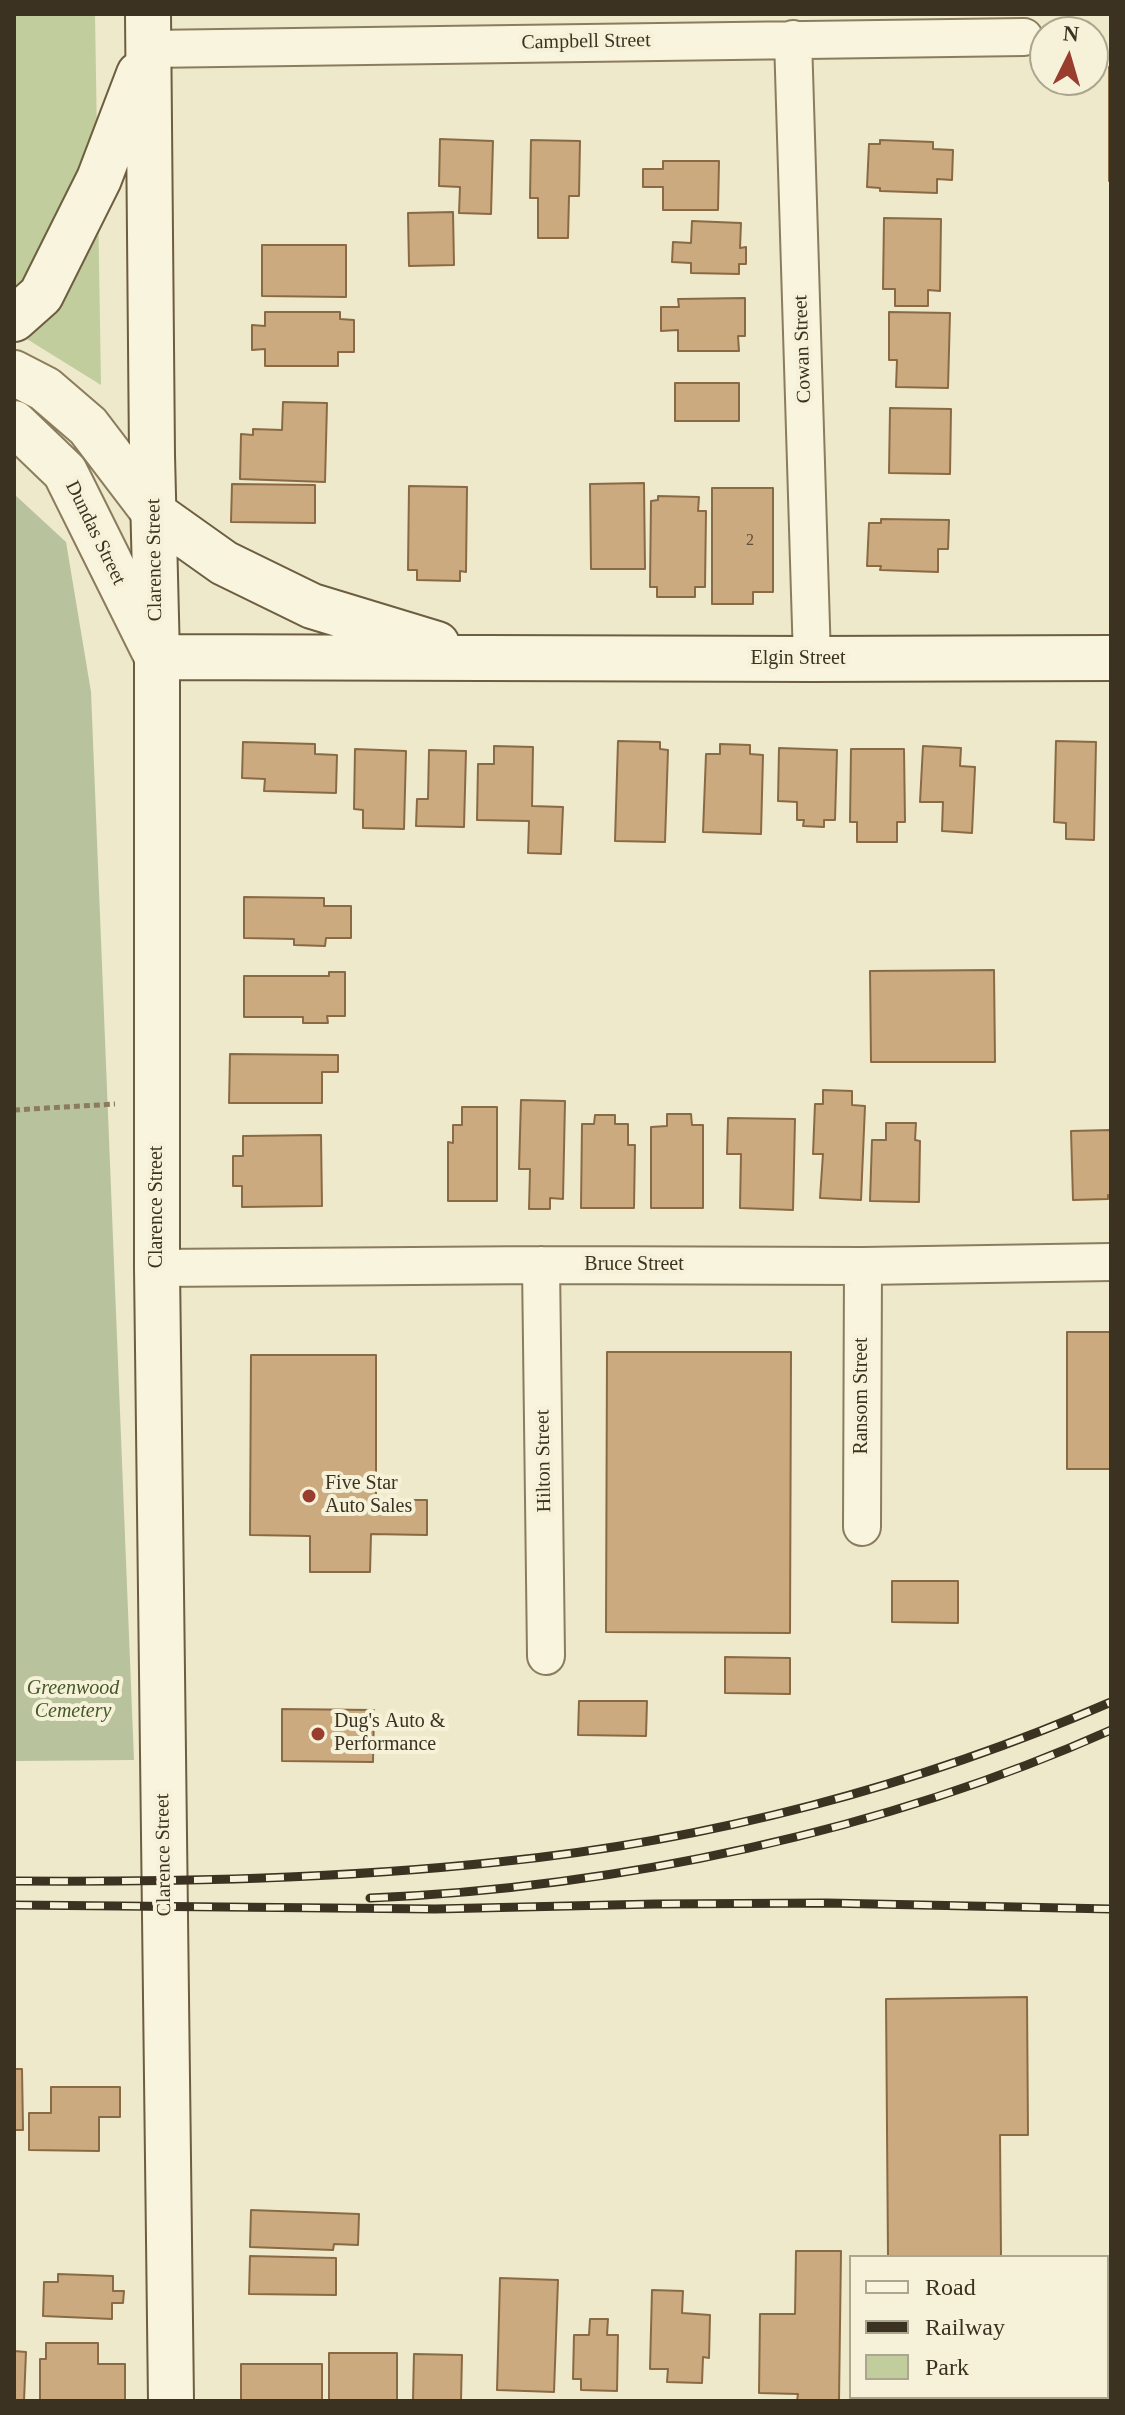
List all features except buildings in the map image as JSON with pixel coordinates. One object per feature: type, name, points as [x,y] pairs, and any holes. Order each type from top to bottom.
[{"type":"main road","points":[[14,319],[41,295],[99,179],[148,32]]},
{"type":"main road","name":"Clarence Street","points":[[148,32],[157,657],[157,1268],[171,2401]]},
{"type":"main road","points":[[14,373],[45,389],[88,426],[155,514]]},
{"type":"main road","name":"Dundas Street","points":[[14,423],[65,472],[157,657]]},
{"type":"main road","name":"Elgin Street","points":[[155,514],[224,563],[312,606],[486,659]]},
{"type":"main road","name":"Elgin Street","points":[[157,657],[1111,658]]},
{"type":"street","name":"Campbell Street","points":[[148,32],[793,39],[1024,37]]},
{"type":"street","name":"Cowan Street","points":[[793,39],[812,659]]},
{"type":"street","name":"Bruce Street","points":[[157,1268],[863,1266],[1111,1262]]},
{"type":"street","name":"Hilton Street","points":[[541,1265],[546,1656]]},
{"type":"street","name":"Ransom Street","points":[[862,1527],[863,1266]]},
{"type":"path","points":[[14,1110],[156,1102]]},
{"type":"green space","points":[[14,14],[95,14],[101,385],[14,331]]},
{"type":"green space","name":"Greenwood Cemetery","points":[[14,494],[66,542],[91,692],[134,1760],[14,1761]]},
{"type":"railway","points":[[14,1881],[317,1876],[438,1868],[577,1853],[655,1840],[811,1806],[963,1759],[1111,1702]]},
{"type":"railway","points":[[370,1898],[558,1882],[748,1848],[842,1825],[935,1797],[1024,1766],[1111,1730]]},
{"type":"railway","points":[[14,1905],[435,1909],[827,1903],[1111,1909]]},
{"type":"place","name":"Five Star Auto Sales","points":[[309,1496]]},
{"type":"place","name":"Dug's Auto & Performance","points":[[318,1734]]}]
